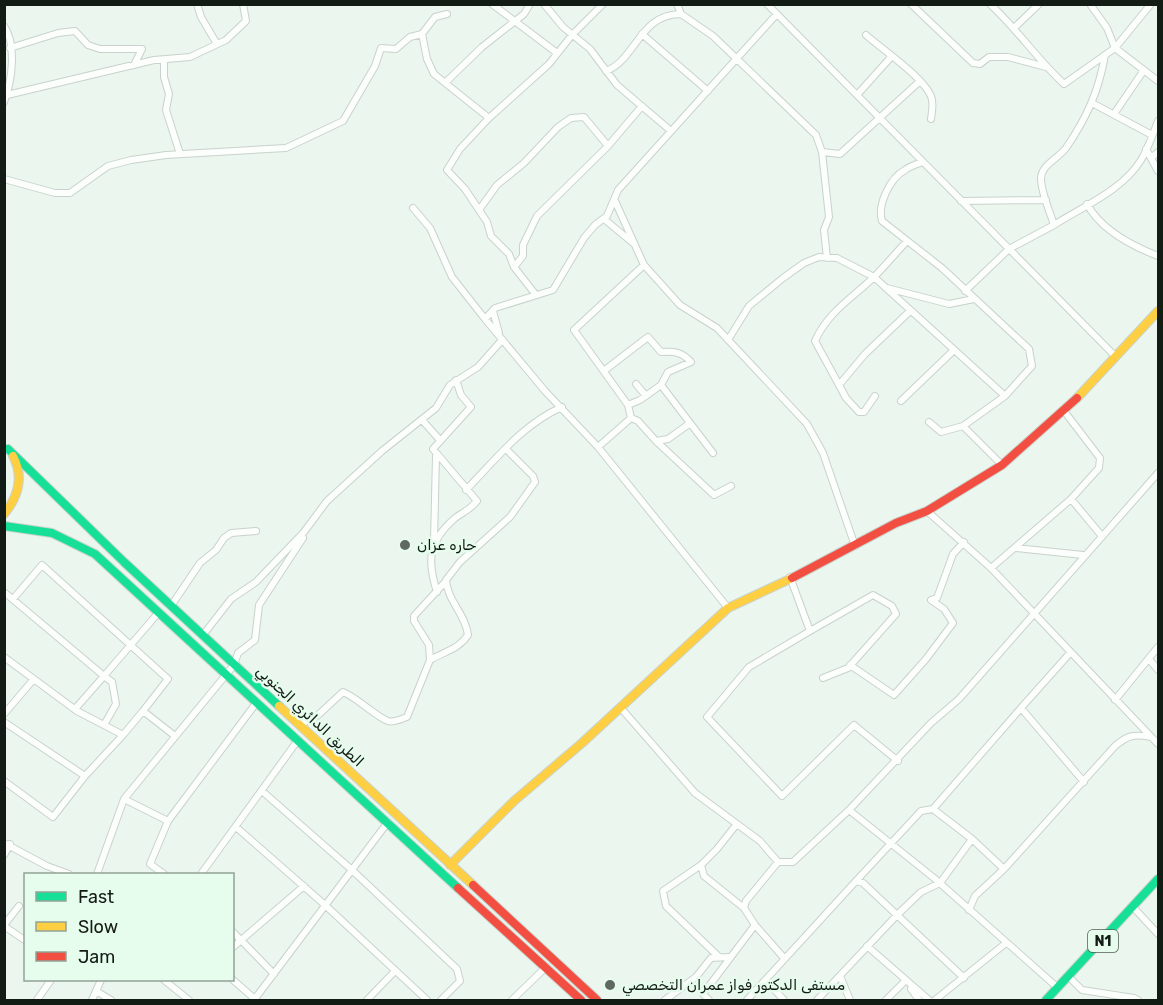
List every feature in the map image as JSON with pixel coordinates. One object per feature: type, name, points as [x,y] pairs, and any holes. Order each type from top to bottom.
[{"type":"main road","points":[[450,865],[514,801],[728,608],[826,562],[896,523],[927,511],[1002,465],[1064,411],[1158,311]]},
{"type":"main road","points":[[4,514],[13,505],[19,491],[20,476],[16,461],[6,447]]},
{"type":"main road","name":"الطريق الدائري الجنوبي","points":[[6,447],[171,606],[597,1000]]},
{"type":"main road","name":"الطريق الدائري الجنوبي","points":[[4,526],[47,530],[69,538],[95,554],[582,1000]]},
{"type":"main road","name":"N1","points":[[1046,1000],[1158,879]]},
{"type":"street","points":[[197,4],[218,44]]},
{"type":"street","points":[[6,99],[134,65],[190,57],[218,44],[246,21],[243,4]]},
{"type":"street","points":[[492,4],[557,53]]},
{"type":"street","points":[[446,82],[482,47],[515,22],[530,4]]},
{"type":"street","points":[[544,4],[572,35],[590,49],[606,71],[671,131]]},
{"type":"street","points":[[536,295],[514,267],[509,254],[491,236],[487,222],[457,179],[447,170],[460,149],[489,118],[525,87],[603,4]]},
{"type":"street","points":[[677,4],[681,14],[713,36],[816,135],[822,152],[829,217],[824,230],[827,258]]},
{"type":"street","points":[[767,4],[1116,357]]},
{"type":"street","points":[[911,4],[974,63],[980,64],[989,57],[1008,57],[1046,67]]},
{"type":"street","points":[[990,4],[1015,27],[1046,67],[1064,84],[1115,48],[1152,4],[1158,10]]},
{"type":"street","points":[[1015,27],[1039,4]]},
{"type":"street","points":[[1090,4],[1107,28],[1115,48],[1158,81]]},
{"type":"street","points":[[4,179],[55,193],[70,193],[108,166],[131,160],[180,154],[285,148],[339,124],[375,66],[381,48],[396,49],[410,37],[422,34],[435,17],[447,14]]},
{"type":"street","points":[[606,71],[619,63],[642,34],[662,16],[681,14]]},
{"type":"street","points":[[485,319],[493,311],[553,290],[584,237],[594,225],[604,219],[615,201],[618,190],[776,15]]},
{"type":"street","points":[[4,26],[10,48],[10,88],[6,99]]},
{"type":"street","points":[[10,48],[57,33],[75,31],[88,45],[100,49],[142,49],[134,65]]},
{"type":"street","points":[[422,34],[431,70],[489,118]]},
{"type":"street","points":[[642,34],[708,91]]},
{"type":"street","points":[[866,35],[920,81],[930,95],[933,106],[931,119]]},
{"type":"street","points":[[1054,225],[1041,180],[1043,172],[1061,155],[1085,121],[1100,84],[1105,55]]},
{"type":"street","points":[[857,95],[891,57]]},
{"type":"street","points":[[164,60],[164,77],[170,94],[166,110],[180,154]]},
{"type":"street","points":[[1114,114],[1144,70]]},
{"type":"street","points":[[822,152],[840,154],[920,81]]},
{"type":"street","points":[[1092,103],[1152,135]]},
{"type":"street","points":[[514,267],[523,256],[524,245],[537,216],[608,146],[642,106]]},
{"type":"street","points":[[479,210],[504,178],[524,163],[558,127],[571,118],[585,117],[608,146]]},
{"type":"street","points":[[965,291],[1009,249],[1054,225],[1130,174],[1146,149],[1158,121]]},
{"type":"street","points":[[1146,149],[1158,171]]},
{"type":"street","points":[[1151,158],[1158,152]]},
{"type":"street","points":[[923,162],[904,170],[897,176],[883,202],[880,215],[888,227],[942,268],[1029,350],[1033,360],[1032,366],[1005,396],[963,426],[941,432],[929,422]]},
{"type":"street","points":[[962,201],[1046,200]]},
{"type":"street","points":[[615,201],[644,265],[680,305],[717,328],[807,424],[823,453],[855,546]]},
{"type":"street","points":[[1087,204],[1094,218],[1108,229],[1158,256]]},
{"type":"street","points":[[413,208],[430,228],[452,277],[485,319],[598,447],[728,608]]},
{"type":"street","points":[[604,219],[633,244]]},
{"type":"street","points":[[875,396],[864,412],[860,412],[846,398],[815,341],[840,305],[874,277],[906,242]]},
{"type":"street","points":[[728,340],[749,306],[783,278],[804,263],[837,258],[874,277],[1005,396]]},
{"type":"street","points":[[631,418],[628,405],[574,330],[644,265]]},
{"type":"street","points":[[885,287],[949,304],[974,299]]},
{"type":"street","points":[[493,311],[502,340]]},
{"type":"street","points":[[839,385],[865,354],[910,311]]},
{"type":"street","points":[[605,370],[648,338],[661,352],[676,352],[685,355],[691,362],[668,372],[661,385],[628,405]]},
{"type":"street","points":[[202,635],[231,599],[256,582],[304,532],[327,501],[382,451],[436,408],[456,380],[478,367],[502,340]]},
{"type":"street","points":[[901,401],[954,350]]},
{"type":"street","points":[[434,542],[441,531],[457,516],[466,513],[477,501],[436,456],[433,449],[439,439],[471,407],[461,394],[456,380]]},
{"type":"street","points":[[636,384],[646,396]]},
{"type":"street","points":[[661,385],[713,453]]},
{"type":"street","points":[[466,490],[535,422],[562,407]]},
{"type":"street","points":[[991,568],[1071,499],[1099,468],[1101,458],[1064,411]]},
{"type":"street","points":[[598,447],[631,418]]},
{"type":"street","points":[[631,418],[638,421],[714,495],[730,486]]},
{"type":"street","points":[[422,420],[439,439]]},
{"type":"street","points":[[656,441],[669,439],[689,424]]},
{"type":"street","points":[[963,426],[1002,465]]},
{"type":"street","points":[[299,724],[317,716],[343,692],[358,698],[387,721],[407,717],[430,660],[429,645],[414,621],[414,616],[437,592],[460,562],[510,517],[535,482],[533,476],[506,449]]},
{"type":"street","points":[[436,456],[434,542],[430,568],[437,592]]},
{"type":"street","points":[[620,707],[695,793],[760,841],[778,862],[793,862],[849,810],[932,723],[959,699],[1083,555],[1158,473]]},
{"type":"street","points":[[1071,499],[1101,535]]},
{"type":"street","points":[[927,511],[991,568],[1158,744]]},
{"type":"street","points":[[171,606],[200,563],[216,550],[224,538],[231,533],[255,531]]},
{"type":"street","points":[[97,873],[124,799],[234,664],[238,652],[255,640],[259,605],[302,540],[304,532]]},
{"type":"street","points":[[850,665],[894,695],[926,659],[953,623],[944,609],[931,600],[937,598],[953,554],[964,542]]},
{"type":"street","points":[[1016,548],[1083,555]]},
{"type":"street","points":[[4,782],[53,817],[168,679],[42,565],[13,599]]},
{"type":"street","points":[[790,577],[810,631]]},
{"type":"street","points":[[430,660],[453,651],[468,635],[467,626],[447,590],[446,580]]},
{"type":"street","points":[[4,592],[112,682],[116,704],[104,725]]},
{"type":"street","points":[[824,678],[850,665],[896,614],[892,606],[873,595],[749,667],[707,717],[782,796],[854,725],[898,761]]},
{"type":"street","points":[[75,709],[159,612]]},
{"type":"street","points":[[1115,699],[1158,647]]},
{"type":"street","points":[[747,1000],[921,811],[933,809],[1070,652]]},
{"type":"street","points":[[4,657],[75,709],[123,735]]},
{"type":"street","points":[[1149,659],[1158,670]]},
{"type":"street","points":[[4,714],[33,680]]},
{"type":"street","points":[[163,873],[150,864],[168,821],[256,702]]},
{"type":"street","points":[[1021,708],[1084,782]]},
{"type":"street","points":[[143,711],[175,736]]},
{"type":"street","points":[[4,722],[85,776]]},
{"type":"street","points":[[969,910],[975,896],[1004,869],[1126,736],[1134,734],[1152,737]]},
{"type":"street","points":[[202,873],[298,740]]},
{"type":"street","points":[[262,791],[352,870],[457,969],[460,981],[441,1000]]},
{"type":"street","points":[[124,799],[168,821]]},
{"type":"street","points":[[933,809],[972,839],[1004,869]]},
{"type":"street","points":[[849,810],[940,883],[1058,988]]},
{"type":"street","points":[[234,981],[255,1000],[388,822]]},
{"type":"street","points":[[719,957],[666,906],[663,891],[701,865],[736,825]]},
{"type":"street","points":[[236,827],[325,905],[427,1000]]},
{"type":"street","points":[[820,999],[897,915],[921,892],[940,883],[972,839]]},
{"type":"street","points":[[4,855],[7,844],[47,866],[66,873]]},
{"type":"street","points":[[744,908],[746,901],[778,862]]},
{"type":"street","points":[[701,865],[704,876],[744,908],[755,925],[784,958]]},
{"type":"street","points":[[856,881],[863,883],[964,978]]},
{"type":"street","points":[[234,946],[304,886]]},
{"type":"street","points":[[19,906],[4,926],[24,940]]},
{"type":"street","points":[[1133,907],[1158,934]]},
{"type":"street","points":[[709,1000],[703,994],[755,925]]},
{"type":"street","points":[[234,933],[274,974]]},
{"type":"street","points":[[935,1000],[1006,943]]},
{"type":"street","points":[[867,946],[910,986],[919,1000]]},
{"type":"street","points":[[665,1000],[696,977],[711,958],[729,957]]},
{"type":"street","points":[[512,1000],[546,968]]},
{"type":"street","points":[[367,1000],[395,971]]},
{"type":"street","points":[[840,976],[850,1000]]},
{"type":"street","points":[[1069,977],[1082,990],[1134,1000]]},
{"type":"street","points":[[37,1000],[50,981]]},
{"type":"street","points":[[92,1000],[101,981]]},
{"type":"street","points":[[165,981],[189,1000]]},
{"type":"street","points":[[766,982],[784,1000]]},
{"type":"street","points":[[886,1000],[905,982]]},
{"type":"street","points":[[905,982],[929,1000]]},
{"type":"street","points":[[96,991],[111,1000]]},
{"type":"traffic: fast","points":[[8,449],[124,562],[279,706]]},
{"type":"traffic: fast","points":[[4,526],[52,533],[95,554],[458,888]]},
{"type":"traffic: fast","points":[[1046,1000],[1158,879]]},
{"type":"traffic: slow","points":[[1077,398],[1158,311]]},
{"type":"traffic: slow","points":[[4,514],[18,486],[18,471],[13,456]]},
{"type":"traffic: slow","points":[[450,865],[514,801],[582,743],[728,608],[792,578]]},
{"type":"traffic: slow","points":[[279,706],[473,885]]},
{"type":"traffic: jam","points":[[792,578],[896,523],[927,511],[1002,465],[1077,398]]},
{"type":"traffic: jam","points":[[473,885],[597,1000]]},
{"type":"traffic: jam","points":[[458,888],[581,1000]]},
{"type":"place","name":"حاره عزان","points":[[405,545]]},
{"type":"place","name":"مستفى الدكتور فواز عمران التخصصي","points":[[610,985]]}]
